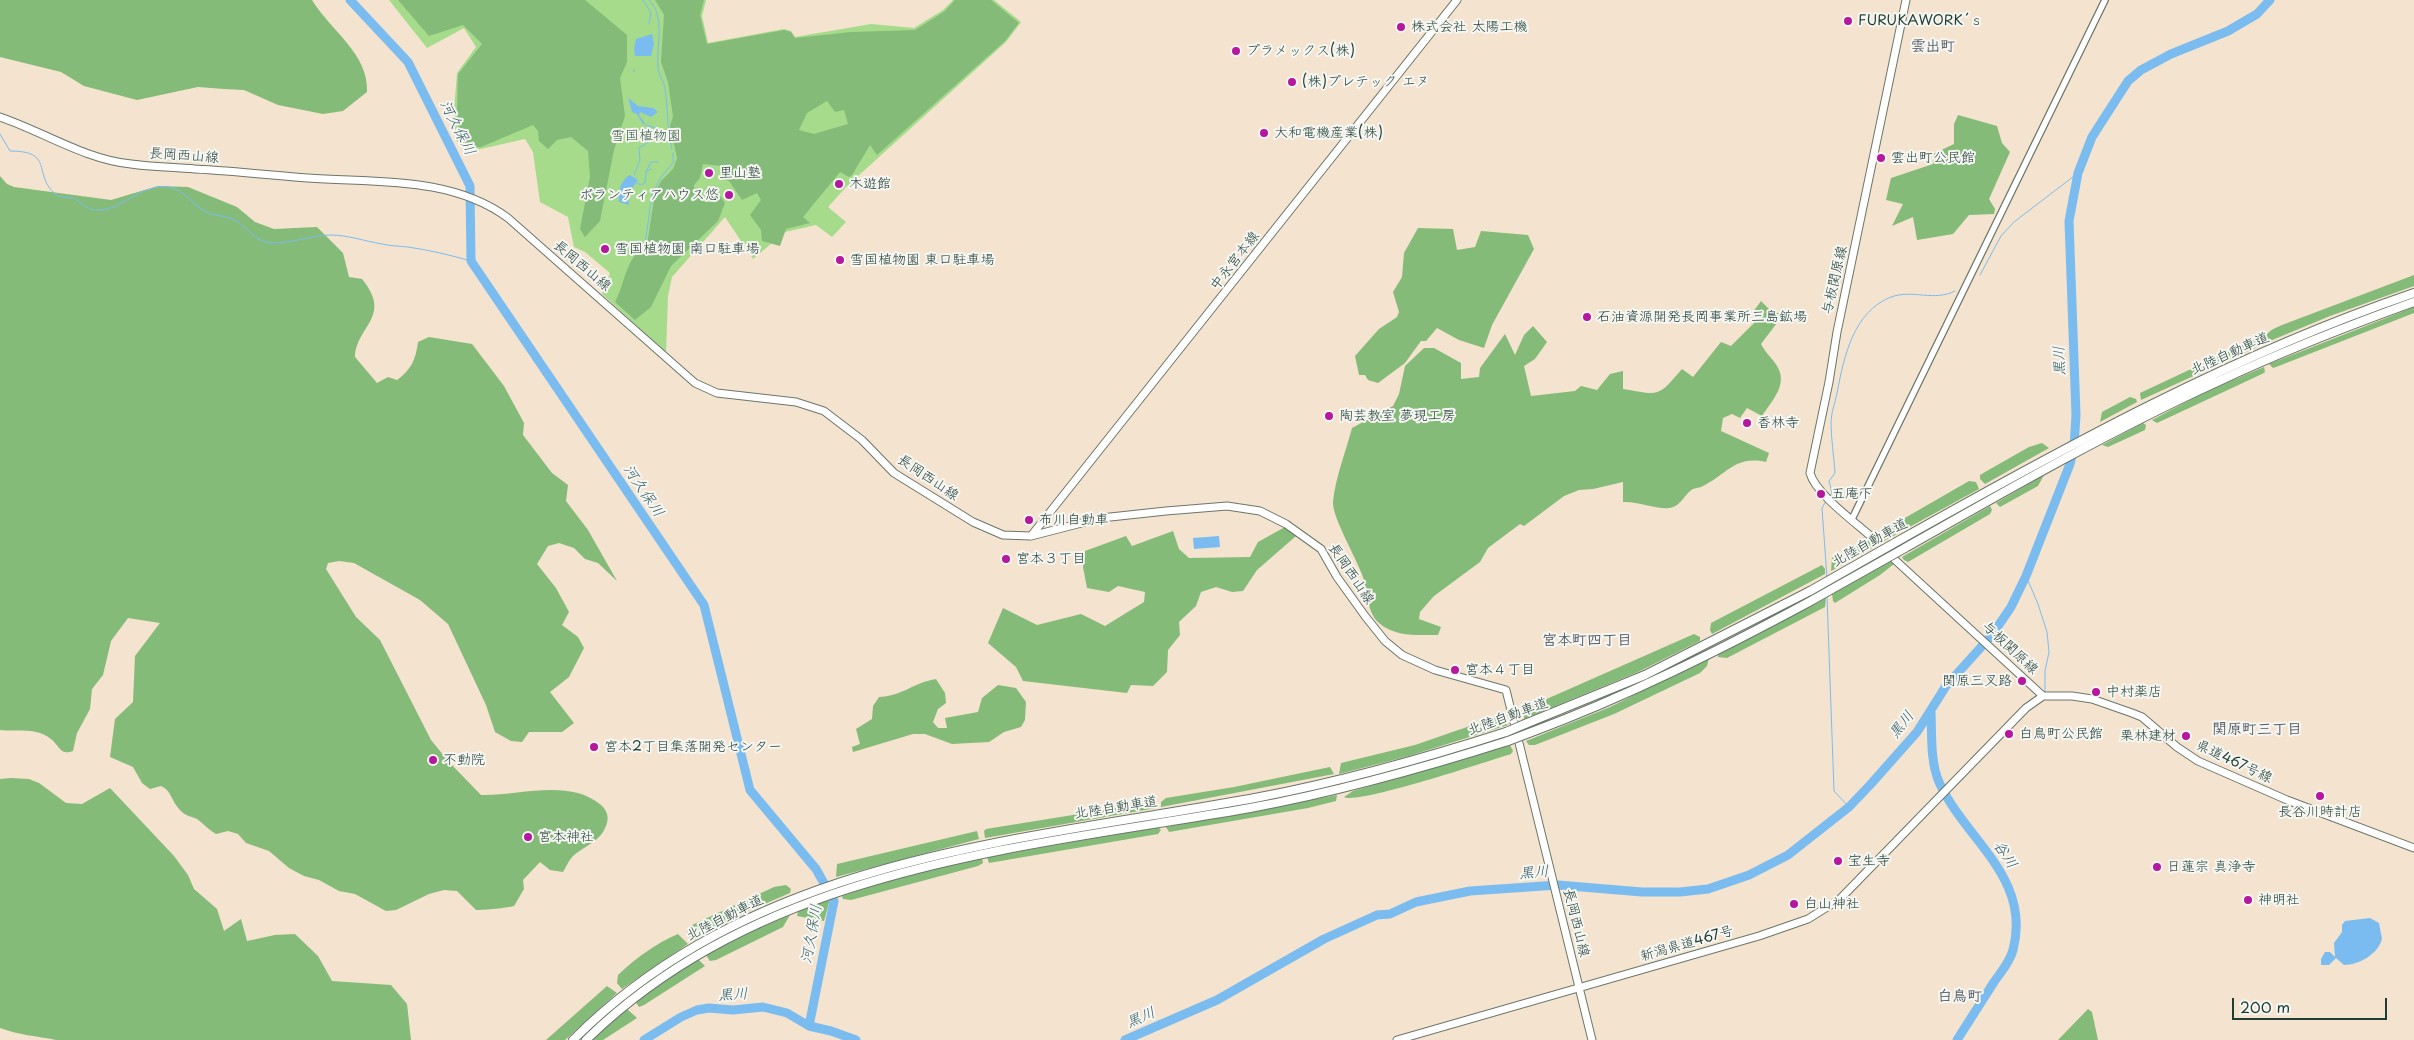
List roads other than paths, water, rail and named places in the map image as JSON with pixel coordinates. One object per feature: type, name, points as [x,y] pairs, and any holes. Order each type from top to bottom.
[{"type":"highway","name":"北陸自動車道","points":[[586,1040],[622,1007],[661,977],[730,937],[838,887],[916,859],[1001,840],[1317,785],[1418,760],[1506,732],[1611,690],[1702,647],[1810,591],[2049,457],[2224,369],[2328,325],[2414,293]]},
{"type":"highway","name":"北陸自動車道","points":[[573,1040],[618,999],[663,966],[729,927],[792,899],[977,854],[1322,793],[1420,768],[1508,741],[1592,709],[1704,656],[1809,602],[2043,470],[2234,374],[2309,342],[2414,302]]},
{"type":"main road","name":"中永宮本線","points":[[1031,536],[1457,0]]},
{"type":"main road","name":"与板関原線","points":[[1876,541],[1828,497],[1814,482],[1810,473],[1906,0]]},
{"type":"main road","name":"長岡西山線","points":[[0,117],[96,157],[131,164],[310,178],[350,179],[446,189],[467,195],[489,205],[508,218],[695,383],[717,393],[796,402],[824,411],[862,440],[894,473],[928,495],[993,531],[1011,536],[1031,536],[1101,518],[1214,506],[1236,506],[1260,511],[1286,524],[1321,549],[1337,578],[1365,616],[1394,649],[1426,667],[1506,690],[1592,1040]]},
{"type":"main road","name":"与板関原線","points":[[1894,559],[2043,696]]},
{"type":"main road","name":"新潟県道467号","points":[[1397,1040],[1759,936],[1797,924],[1824,912],[1840,899],[2021,713],[2043,696]]},
{"type":"main road","name":"県道467号線","points":[[2043,696],[2072,696],[2092,699],[2142,717],[2176,747],[2198,761],[2287,800],[2414,848]]},
{"type":"street","points":[[1852,519],[2105,0]]},
{"type":"water","points":[[652,34],[654,44],[651,56],[635,56],[636,39]]},
{"type":"water","points":[[628,98],[638,106],[653,108],[658,112],[651,117],[640,112],[639,115],[646,125],[643,124],[637,114],[632,112]]},
{"type":"water","points":[[630,175],[638,180],[628,194],[629,205],[619,202],[619,195],[622,183]]},
{"type":"water","points":[[1219,536],[1220,547],[1194,549],[1193,538]]},
{"type":"water","points":[[2370,918],[2379,923],[2382,939],[2372,954],[2356,963],[2344,965],[2336,958],[2329,965],[2321,965],[2321,959],[2325,952],[2330,952],[2335,957],[2334,943],[2342,932],[2342,925],[2345,921]]},
{"type":"waterway","name":"河久保川","points":[[350,0],[408,62],[470,186],[471,261],[704,605],[750,790],[816,869],[834,901],[809,1026]]},
{"type":"waterway","points":[[643,0],[651,13],[649,24]]},
{"type":"waterway","points":[[649,0],[654,7],[659,23],[658,70],[665,88],[672,149]]},
{"type":"waterway","name":"黒川","points":[[1125,1040],[1217,1000],[1324,939],[1377,915],[1390,914],[1416,902],[1470,891],[1558,885],[1642,892],[1680,892],[1708,889],[1749,875],[1788,855],[1849,807],[1917,732],[1946,686],[1992,635],[2011,607],[2026,576],[2070,464],[2074,447],[2076,415],[2069,221],[2078,173],[2092,137],[2128,81],[2141,70],[2171,54],[2228,31],[2257,14],[2270,0]]},
{"type":"waterway","points":[[634,175],[640,160],[639,148],[656,137],[656,128],[646,125]]},
{"type":"waterway","points":[[0,134],[10,151],[24,152],[38,159],[44,178],[54,193],[59,196],[75,199],[95,210],[104,210],[112,207],[148,190],[158,187],[169,187],[179,190],[207,212],[234,220],[266,242],[281,243],[322,235],[337,235],[385,245],[424,250],[471,261]]},
{"type":"waterway","points":[[645,244],[652,195],[661,177],[673,163],[673,153]]},
{"type":"waterway","points":[[646,172],[651,162],[658,162]]},
{"type":"waterway","points":[[637,183],[641,185],[645,183],[646,172],[651,169]]},
{"type":"waterway","points":[[1980,275],[2001,236],[2014,222],[2078,173]]},
{"type":"waterway","points":[[1830,496],[1832,493],[1829,481],[1835,473],[1831,435],[1832,416],[1847,351],[1859,324],[1878,304],[1891,297],[1907,294],[1931,296],[1955,291]]},
{"type":"waterway","points":[[1826,501],[1822,508],[1827,578]]},
{"type":"waterway","points":[[2026,576],[2047,632],[2049,652],[2045,671],[2045,692]]},
{"type":"waterway","points":[[1827,597],[1834,791],[1849,807]]},
{"type":"waterway","name":"谷川","points":[[1931,711],[1933,757],[1939,782],[1950,803],[1993,860],[2005,880],[2013,901],[2016,924],[2010,959],[1957,1040]]},
{"type":"waterway","name":"黒川","points":[[644,1040],[681,1017],[697,1010],[709,1008],[733,1010],[763,1007],[787,1013],[809,1026],[856,1040]]},
{"type":"place","name":"FURUKAWORK´ｓ","points":[[1848,21]]},
{"type":"place","name":"株式会社 太陽工機","points":[[1401,27]]},
{"type":"place","name":"プラメックス(株)","points":[[1236,51]]},
{"type":"place","name":"(株)プレテック エヌ","points":[[1292,82]]},
{"type":"place","name":"大和電機産業(株)","points":[[1264,133]]},
{"type":"place","name":"雲出町公民館","points":[[1881,158]]},
{"type":"place","name":"里山塾","points":[[709,173]]},
{"type":"place","name":"木遊館","points":[[839,184]]},
{"type":"place","name":"ボランティアハウス悠","points":[[729,195]]},
{"type":"place","name":"雪国植物園 南口駐車場","points":[[605,249]]},
{"type":"place","name":"雪国植物園 東口駐車場","points":[[840,260]]},
{"type":"place","name":"石油資源開発長岡事業所三島鉱場","points":[[1587,317]]},
{"type":"place","name":"陶芸教室 夢現工房","points":[[1329,416]]},
{"type":"place","name":"香林寺","points":[[1747,423]]},
{"type":"place","name":"五庵下","points":[[1821,494]]},
{"type":"place","name":"布川自動車","points":[[1029,520]]},
{"type":"place","name":"宮本３丁目","points":[[1006,559]]},
{"type":"place","name":"宮本４丁目","points":[[1455,670]]},
{"type":"place","name":"関原三叉路","points":[[2022,681]]},
{"type":"place","name":"中村薬店","points":[[2096,692]]},
{"type":"place","name":"白鳥町公民館","points":[[2009,734]]},
{"type":"place","name":"栗林建材","points":[[2186,736]]},
{"type":"place","name":"宮本2丁目集落開発センター","points":[[594,747]]},
{"type":"place","name":"不動院","points":[[433,760]]},
{"type":"place","name":"長谷川時計店","points":[[2320,796]]},
{"type":"place","name":"宮本神社","points":[[528,837]]},
{"type":"place","name":"宝生寺","points":[[1838,861]]},
{"type":"place","name":"日蓮宗 真浄寺","points":[[2157,867]]},
{"type":"place","name":"神明社","points":[[2248,900]]},
{"type":"place","name":"白山神社","points":[[1794,904]]},
{"type":"district","name":"雲出町","points":[[1933,47]]},
{"type":"district","name":"宮本町四丁目","points":[[1587,641]]},
{"type":"district","name":"関原町三丁目","points":[[2257,730]]},
{"type":"district","name":"白鳥町","points":[[1960,997]]},
{"type":"park label","name":"雪国植物園","points":[[646,136]]}]
